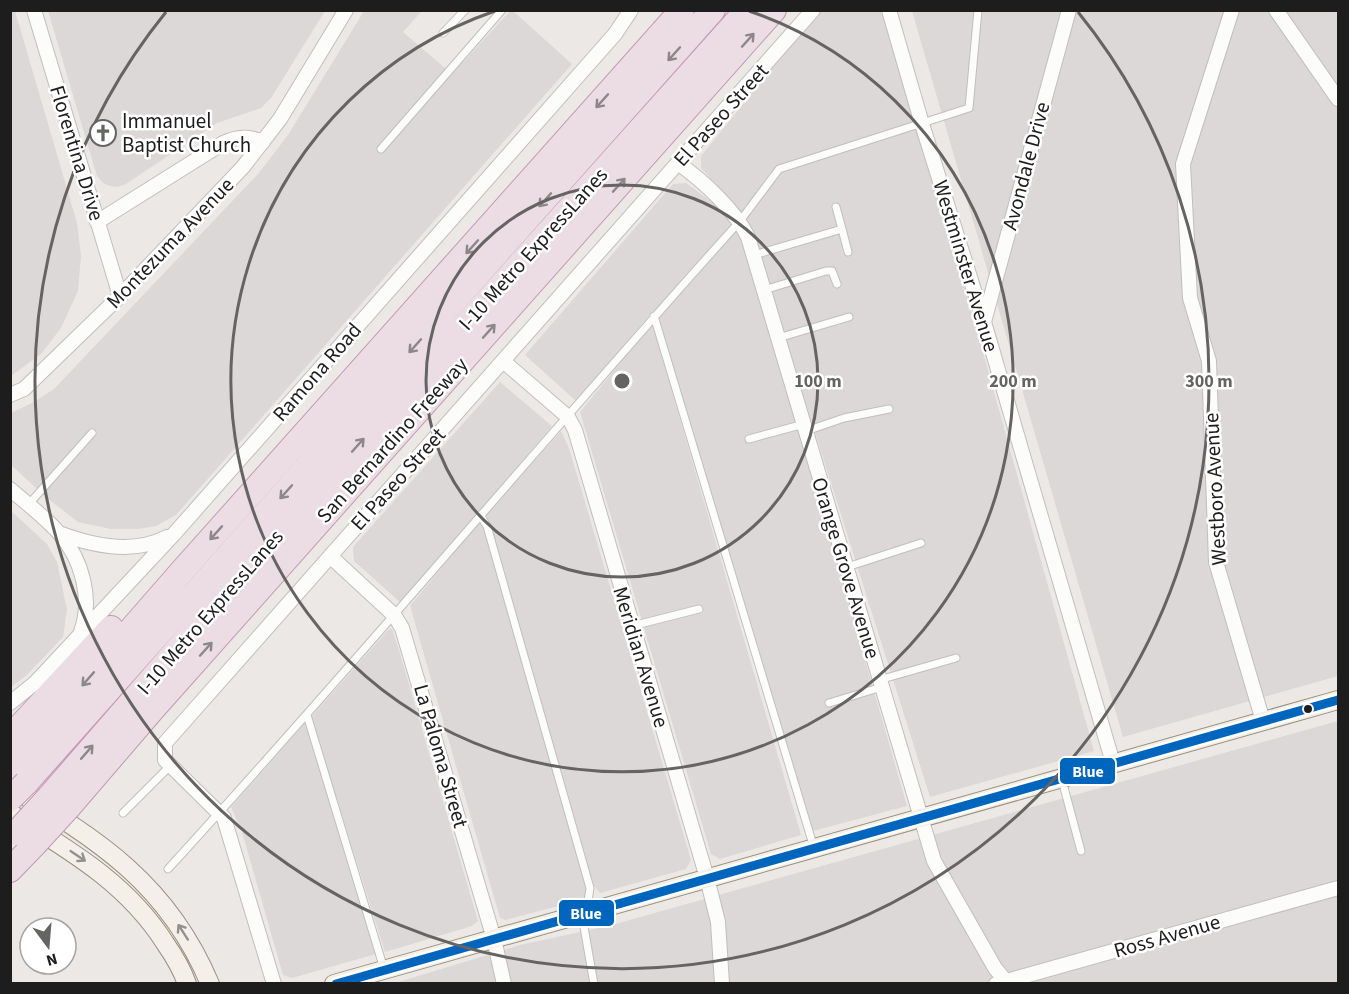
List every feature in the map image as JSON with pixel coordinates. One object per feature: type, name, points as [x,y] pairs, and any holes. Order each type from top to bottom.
[{"type":"highway","points":[[14,784],[182,572],[682,10]]},
{"type":"highway","name":"I-10 Metro ExpressLanes","points":[[14,784],[713,10]]},
{"type":"highway","name":"I-10 Metro ExpressLanes","points":[[16,848],[58,802],[180,646],[747,10]]},
{"type":"highway","name":"San Bernardino Freeway","points":[[58,802],[153,709],[774,10]]},
{"type":"highway","points":[[10,737],[154,582],[182,572]]},
{"type":"highway","points":[[153,709],[180,646]]},
{"type":"street","name":"Florentina Drive","points":[[34,10],[120,296]]},
{"type":"street","name":"Montezuma Avenue","points":[[10,395],[24,389],[120,296],[231,180],[263,142],[287,108],[346,10]]},
{"type":"street","points":[[615,34],[624,10]]},
{"type":"street","name":"Ramona Road","points":[[10,703],[35,683],[174,534],[615,34],[631,10]]},
{"type":"street","name":"Ramona Road","points":[[615,34],[629,24],[641,10]]},
{"type":"street","name":"El Paseo Street","points":[[170,766],[165,760],[165,743],[813,10]]},
{"type":"street","name":"Westminster Avenue","points":[[889,10],[984,322],[1113,763]]},
{"type":"street","name":"Avondale Drive","points":[[984,322],[1069,10]]},
{"type":"street","name":"Westboro Avenue","points":[[1232,10],[1183,164],[1190,298],[1209,361],[1216,562],[1263,721]]},
{"type":"street","points":[[1276,10],[1338,99]]},
{"type":"street","points":[[97,222],[223,143],[241,137],[251,137],[263,142]]},
{"type":"street","name":"Orange Grove Avenue","points":[[678,163],[740,221],[748,237],[934,861],[1003,983]]},
{"type":"street","name":"Meridian Avenue","points":[[503,361],[568,417],[575,430],[707,878],[718,922],[722,984]]},
{"type":"street","points":[[10,489],[59,533],[79,566],[87,604],[86,619],[80,635]]},
{"type":"street","points":[[59,533],[91,543],[128,548],[152,543],[174,534]]},
{"type":"street","name":"La Paloma Street","points":[[330,556],[394,615],[402,628],[494,939],[504,984]]},
{"type":"street","points":[[334,984],[1338,700]]},
{"type":"street","points":[[170,766],[224,818],[274,984]]},
{"type":"street","points":[[14,784],[107,850],[149,887],[186,935],[210,984]]},
{"type":"street","points":[[16,848],[89,863],[129,896],[160,935],[178,963],[187,984]]},
{"type":"street","name":"Ross Avenue","points":[[1003,983],[1338,888]]},
{"type":"lane","points":[[443,33],[465,10]]},
{"type":"lane","points":[[381,149],[502,10]]},
{"type":"lane","points":[[168,869],[307,715],[654,316],[740,221],[779,169],[969,108],[978,10]]},
{"type":"lane","points":[[836,207],[848,252]]},
{"type":"lane","points":[[754,255],[842,230]]},
{"type":"lane","points":[[764,290],[826,271],[832,271],[837,284]]},
{"type":"lane","points":[[654,316],[814,848]]},
{"type":"lane","points":[[778,338],[849,317]]},
{"type":"lane","points":[[749,439],[889,409]]},
{"type":"lane","points":[[28,505],[92,433]]},
{"type":"lane","points":[[480,515],[487,526],[590,888],[584,927],[594,984]]},
{"type":"lane","points":[[846,568],[921,543]]},
{"type":"lane","points":[[632,626],[699,609]]},
{"type":"lane","points":[[829,703],[956,658]]},
{"type":"lane","points":[[307,715],[384,969]]},
{"type":"lane","points":[[123,813],[170,766]]},
{"type":"lane","points":[[1062,778],[1081,851]]},
{"type":"shaded area","points":[[48,10],[325,11],[271,98],[261,108],[217,123],[126,184],[118,187],[103,183],[97,176]]},
{"type":"shaded area","points":[[10,11],[15,11],[77,223],[81,256],[78,291],[61,328],[41,354],[11,376]]},
{"type":"shaded area","points":[[364,11],[422,11],[403,32],[452,74],[510,11],[513,11],[572,64],[176,515],[156,526],[138,529],[111,529],[78,522],[47,498],[11,465],[11,413],[54,389],[258,174],[288,135]]},
{"type":"shaded area","points":[[818,11],[882,11],[974,320],[1094,751],[930,797],[755,242],[738,210],[701,168],[701,156]]},
{"type":"shaded area","points":[[912,11],[1338,11],[1338,676],[1123,737]]},
{"type":"shaded area","points":[[686,183],[732,217],[744,239],[907,806],[813,831],[653,311],[576,401],[525,355],[673,184]]},
{"type":"shaded area","points":[[652,323],[801,835],[720,859],[711,854],[580,412]]},
{"type":"shaded area","points":[[500,382],[552,426],[401,603],[354,561],[353,547]]},
{"type":"shaded area","points":[[561,431],[569,448],[691,860],[686,869],[600,893],[594,886],[486,515]]},
{"type":"shaded area","points":[[11,511],[47,544],[57,562],[67,610],[63,637],[27,675],[11,687]]},
{"type":"shaded area","points":[[479,522],[485,532],[586,887],[585,899],[505,920],[500,918],[410,606]]},
{"type":"shaded area","points":[[389,629],[392,629],[399,650],[478,921],[472,926],[385,952],[311,717]]},
{"type":"shaded area","points":[[1338,721],[1338,983],[392,984],[520,945],[612,925]]},
{"type":"shaded area","points":[[305,723],[376,954],[292,978],[283,975],[242,832],[231,807]]},
{"type":"transit line","name":"Blue","points":[[336,984],[1338,700]]},
{"type":"place","name":"Immanuel Baptist Church","points":[[103,133]]}]
